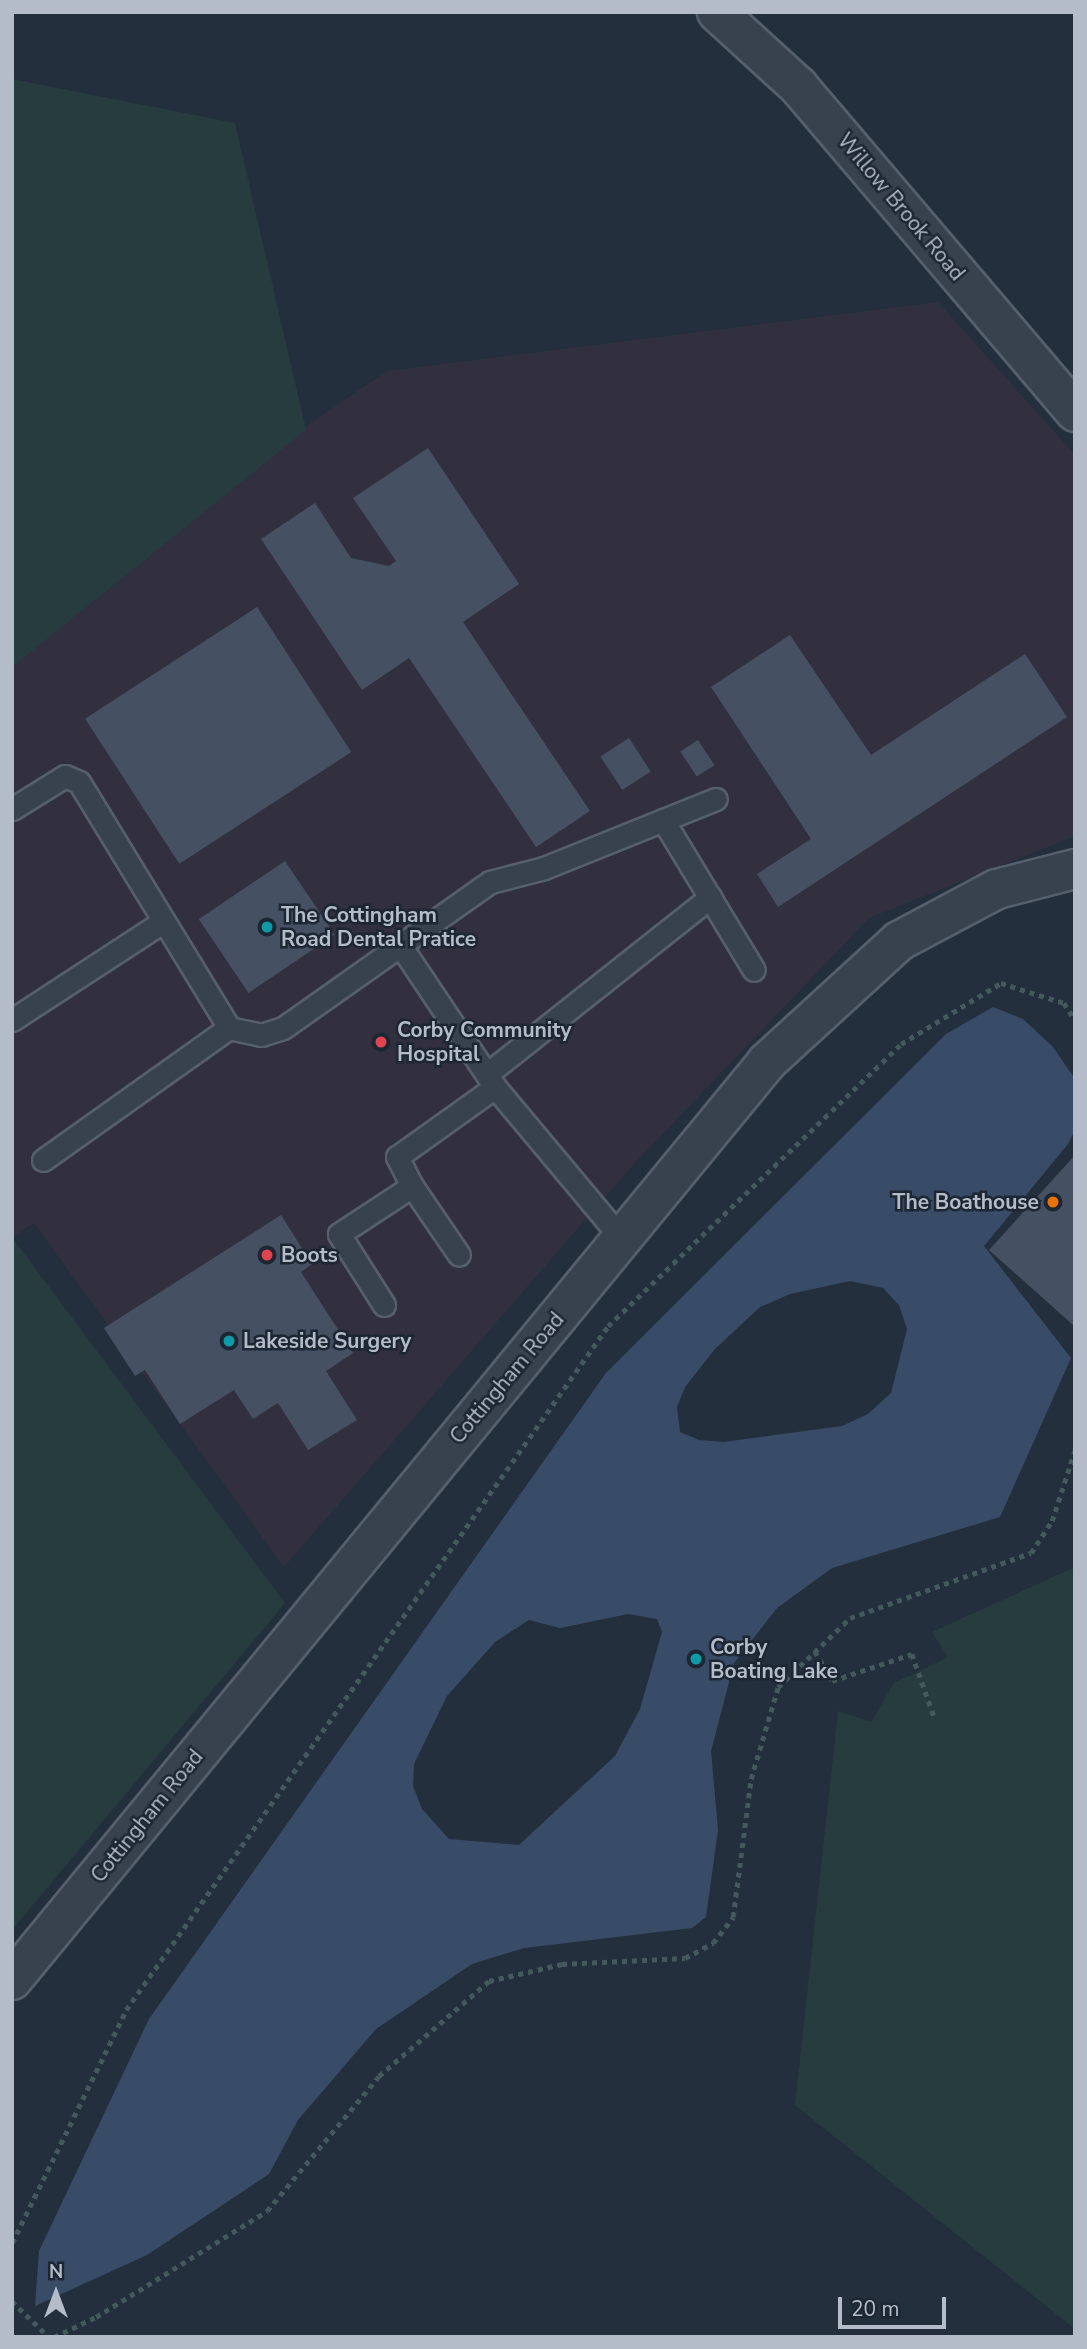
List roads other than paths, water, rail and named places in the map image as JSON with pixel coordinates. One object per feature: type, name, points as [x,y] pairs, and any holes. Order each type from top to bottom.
[{"type":"street","name":"Willow Brook Road","points":[[718,12],[798,86],[1075,412]]},
{"type":"street","name":"Cottingham Road","points":[[12,1980],[767,1062],[899,941],[997,889],[1075,869]]},
{"type":"lane","points":[[12,809],[65,776],[79,782],[229,1028],[261,1035],[284,1028],[490,882],[544,868],[716,799]]},
{"type":"lane","points":[[663,820],[754,970]]},
{"type":"lane","points":[[459,1255],[412,1186],[397,1157],[710,897]]},
{"type":"lane","points":[[12,1020],[164,921]]},
{"type":"lane","points":[[400,945],[491,1081],[622,1238]]},
{"type":"lane","points":[[43,1160],[229,1028]]},
{"type":"lane","points":[[384,1305],[339,1234],[412,1186]]},
{"type":"water","name":"Corby Boating Lake","points":[[993,1007],[1023,1019],[1053,1047],[1075,1079],[1075,1130],[1068,1144],[984,1246],[1071,1358],[1000,1517],[832,1568],[777,1608],[734,1663],[711,1751],[718,1830],[706,1917],[692,1928],[524,1948],[472,1964],[376,2029],[298,2120],[269,2174],[147,2255],[35,2306],[39,2251],[149,2019],[606,1373],[946,1034]],"holes":[[[850,1281],[883,1288],[899,1305],[907,1329],[891,1393],[868,1414],[842,1426],[724,1442],[699,1440],[680,1432],[677,1407],[685,1387],[715,1349],[760,1307],[790,1294]],[[628,1614],[657,1619],[662,1632],[640,1709],[615,1756],[519,1845],[449,1839],[422,1809],[413,1786],[414,1764],[447,1696],[495,1642],[529,1620],[560,1628]]]},
{"type":"place","name":"The Cottingham Road Dental Pratice","points":[[267,927]]},
{"type":"place","name":"Corby Community Hospital","points":[[381,1042]]},
{"type":"place","name":"The Boathouse","points":[[1053,1202]]},
{"type":"place","name":"Boots","points":[[267,1255]]},
{"type":"place","name":"Lakeside Surgery","points":[[229,1341]]},
{"type":"place","name":"Corby Boating Lake","points":[[696,1659]]}]
